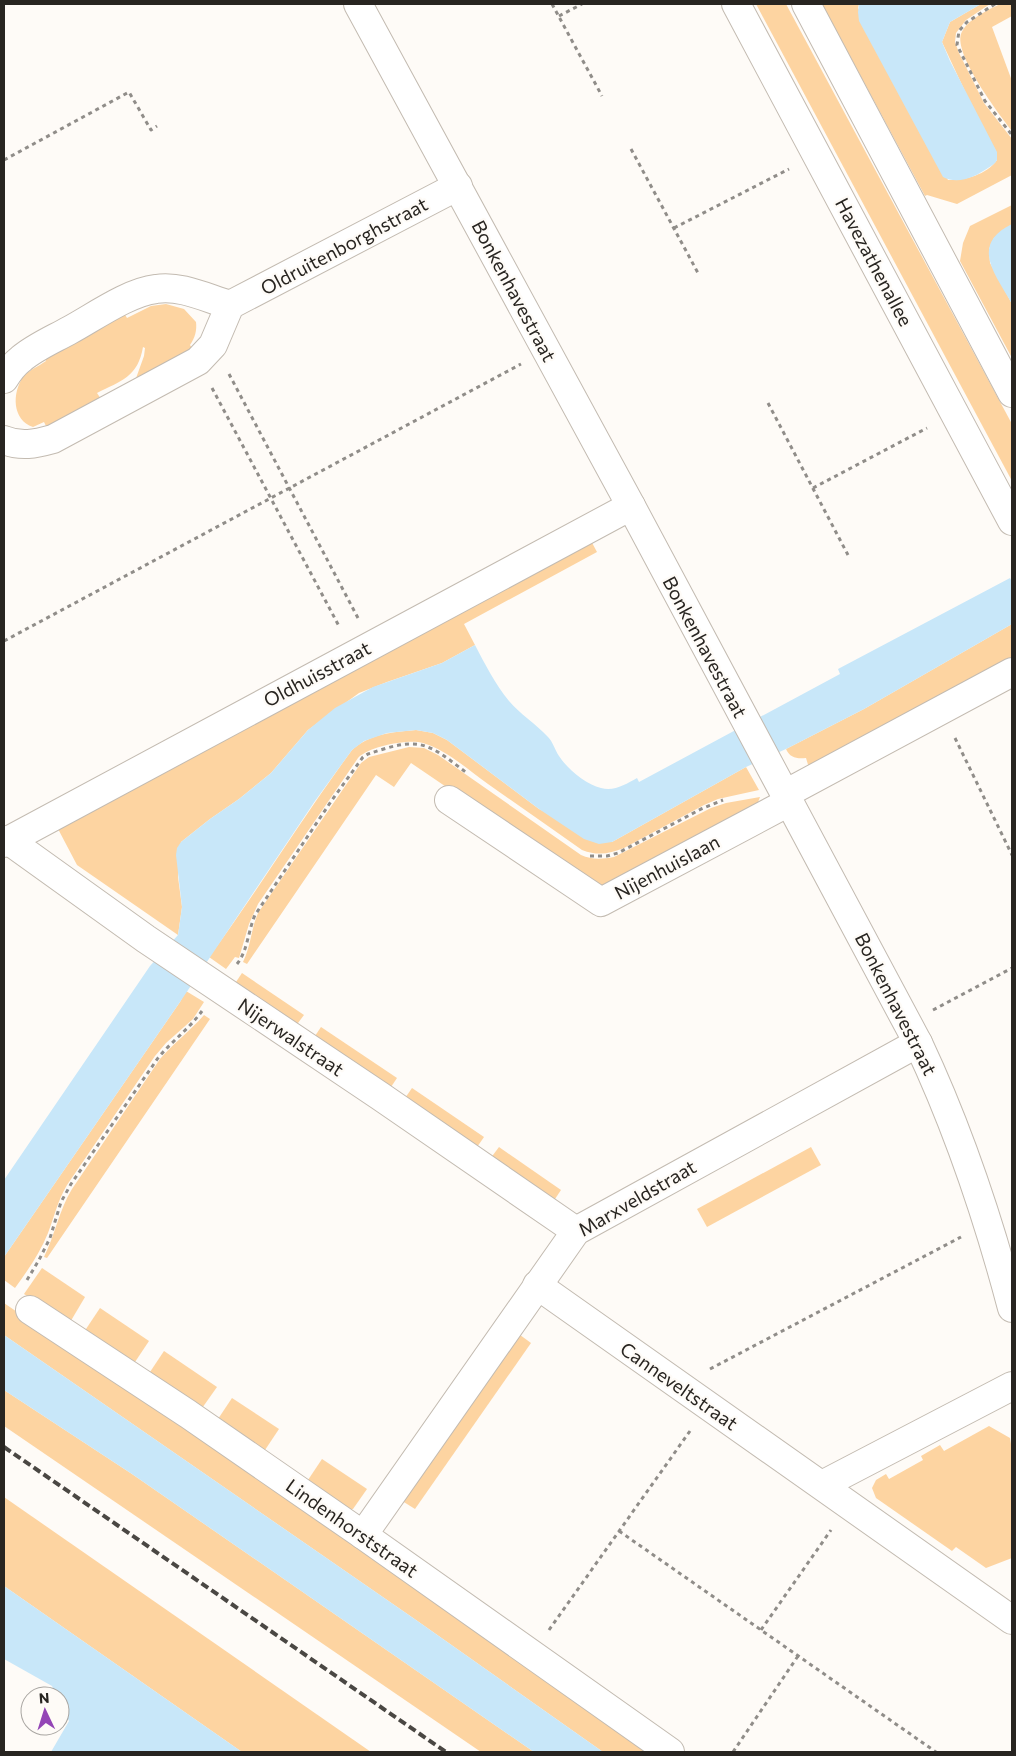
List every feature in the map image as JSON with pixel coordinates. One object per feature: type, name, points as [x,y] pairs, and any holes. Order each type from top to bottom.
[{"type":"street","name":"Bonkenhavestraat","points":[[358,4],[631,506],[913,1033],[939,1088],[960,1140],[988,1223],[1012,1308]]},
{"type":"street","name":"Havezathenallee","points":[[736,4],[1012,521]]},
{"type":"street","points":[[806,4],[1012,393]]},
{"type":"street","name":"Oldruitenborghstraat","points":[[230,305],[458,186]]},
{"type":"street","points":[[4,379],[10,369],[34,350],[118,303],[144,292],[171,288],[188,291],[230,305],[206,353],[53,440],[31,445],[13,444],[4,440]]},
{"type":"street","name":"Oldhuisstraat","points":[[6,842],[631,506]]},
{"type":"street","name":"Nijenhuislaan","points":[[448,800],[601,902],[783,791],[1012,672]]},
{"type":"street","name":"Nijerwalstraat","points":[[6,842],[576,1230]]},
{"type":"street","name":"Marxveldstraat","points":[[363,1535],[576,1230],[913,1033]]},
{"type":"street","name":"Canneveltstraat","points":[[537,1285],[1012,1620]]},
{"type":"street","name":"Lindenhorststraat","points":[[30,1310],[188,1414],[670,1752]]},
{"type":"street","points":[[822,1485],[1012,1386]]},
{"type":"path","points":[[552,4],[602,96]]},
{"type":"path","points":[[559,16],[582,4]]},
{"type":"path","points":[[995,4],[967,22],[959,31],[957,45],[985,101],[1012,135]]},
{"type":"path","points":[[4,160],[129,92],[151,130],[157,126]]},
{"type":"path","points":[[631,149],[698,273]]},
{"type":"path","points":[[674,228],[817,155]]},
{"type":"path","points":[[4,641],[546,351]]},
{"type":"path","points":[[206,353],[290,488],[363,649]]},
{"type":"path","points":[[206,353],[271,499],[363,649]]},
{"type":"path","points":[[768,403],[848,555]]},
{"type":"path","points":[[813,488],[954,413]]},
{"type":"path","points":[[942,710],[1012,855]]},
{"type":"path","points":[[24,1283],[40,1260],[61,1202],[71,1184],[158,1058],[170,1043],[189,1028],[216,986],[241,960],[245,952],[250,926],[258,910],[342,784],[363,757],[394,746],[413,743],[439,753],[473,777]]},
{"type":"path","points":[[586,854],[602,856],[618,853],[701,809],[725,800]]},
{"type":"path","points":[[913,1033],[1012,968]]},
{"type":"path","points":[[679,1385],[988,1223]]},
{"type":"path","points":[[531,1654],[707,1406]]},
{"type":"path","points":[[761,1630],[848,1504]]},
{"type":"path","points":[[619,1531],[936,1752]]},
{"type":"path","points":[[732,1752],[798,1656]]},
{"type":"shaded area","points":[[756,4],[786,4],[1012,424],[1012,481]]},
{"type":"shaded area","points":[[822,4],[859,4],[858,8],[948,180],[975,176],[997,160],[942,42],[950,22],[981,4],[990,4],[966,20],[956,33],[955,42],[984,103],[1012,139],[1012,175],[957,204],[925,196]]},
{"type":"shaded area","points":[[1000,4],[1012,4],[1012,16],[992,27],[1012,81],[1012,131],[979,84],[964,56],[961,44],[961,34],[968,24]]},
{"type":"shaded area","points":[[1012,205],[1012,224],[994,238],[989,249],[990,263],[1012,304],[1012,358],[960,261],[963,243],[970,226]]},
{"type":"shaded area","points":[[166,304],[184,309],[196,322],[195,334],[190,345],[193,350],[135,381],[144,356],[145,348],[143,347],[141,357],[133,372],[121,381],[97,393],[101,399],[47,428],[44,422],[33,427],[21,418],[16,405],[19,383],[31,370],[46,361],[44,356],[124,313],[127,318],[151,306]]},
{"type":"shaded area","points":[[590,539],[597,552],[464,624],[475,645],[442,663],[359,693],[308,730],[271,773],[181,842],[178,877],[182,907],[178,935],[77,865],[57,827]]},
{"type":"shaded area","points":[[1012,624],[1012,660],[809,768],[806,758],[794,757],[786,749],[864,709]]},
{"type":"shaded area","points":[[416,730],[433,733],[447,740],[539,809],[612,842],[746,767],[759,790],[718,799],[624,848],[598,854],[582,850],[440,750],[416,742],[389,744],[371,750],[358,758],[258,904],[249,924],[239,958],[235,957],[226,969],[209,957],[352,750],[374,737]]},
{"type":"shaded area","points":[[409,747],[424,748],[438,755],[585,857],[601,859],[614,857],[711,808],[726,803],[760,797],[757,805],[606,885],[597,885],[585,881],[411,763],[394,787],[376,775],[247,964],[243,962],[258,913],[361,763],[369,757]]},
{"type":"shaded area","points":[[242,973],[304,1015],[295,1027],[234,985]]},
{"type":"shaded area","points":[[186,991],[204,1002],[193,1019],[166,1043],[155,1056],[67,1185],[41,1248],[15,1288],[4,1280],[4,1257]]},
{"type":"shaded area","points":[[204,1015],[210,1019],[47,1258],[44,1257],[72,1189],[160,1059]]},
{"type":"shaded area","points":[[321,1027],[397,1078],[389,1090],[313,1039]]},
{"type":"shaded area","points":[[412,1088],[484,1137],[475,1150],[403,1101]]},
{"type":"shaded area","points":[[499,1147],[561,1190],[553,1202],[490,1159]]},
{"type":"shaded area","points":[[811,1147],[821,1165],[707,1227],[697,1209]]},
{"type":"shaded area","points":[[42,1268],[85,1297],[69,1324],[24,1294]]},
{"type":"shaded area","points":[[4,1303],[355,1543],[654,1752],[603,1752],[4,1335]]},
{"type":"shaded area","points":[[100,1308],[149,1341],[133,1365],[84,1332]]},
{"type":"shaded area","points":[[516,1332],[531,1343],[415,1509],[399,1499]]},
{"type":"shaded area","points":[[164,1351],[217,1387],[200,1411],[148,1375]]},
{"type":"shaded area","points":[[4,1390],[132,1474],[534,1752],[481,1752],[4,1426]]},
{"type":"shaded area","points":[[232,1398],[279,1429],[263,1453],[216,1422]]},
{"type":"shaded area","points":[[989,1426],[1010,1438],[1012,1450],[1012,1558],[986,1568],[956,1547],[952,1551],[876,1498],[872,1488],[876,1480],[886,1474],[889,1479],[923,1460],[921,1456],[940,1445],[944,1451]]},
{"type":"shaded area","points":[[322,1459],[367,1489],[353,1509],[349,1509],[306,1483]]},
{"type":"shaded area","points":[[4,1497],[371,1752],[242,1752],[4,1586]]},
{"type":"water","points":[[859,4],[981,4],[950,22],[942,42],[997,152],[997,160],[994,164],[966,179],[955,180],[943,177],[859,21]]},
{"type":"water","points":[[1012,224],[1012,304],[994,271],[989,251],[992,241],[999,232]]},
{"type":"water","points":[[1010,578],[1012,582],[1012,624],[864,709],[746,767],[612,842],[599,844],[584,839],[539,809],[447,740],[433,733],[416,730],[387,733],[364,741],[352,750],[315,801],[180,1002],[4,1257],[4,1180],[150,966],[178,935],[182,907],[176,855],[177,848],[181,842],[271,773],[308,730],[335,708],[373,687],[442,663],[475,645],[490,674],[513,706],[548,737],[567,766],[583,780],[595,786],[611,789],[637,778],[639,782],[840,674],[838,669]]},
{"type":"water","points":[[4,1335],[603,1752],[534,1752],[132,1474],[4,1390]]},
{"type":"water","points":[[4,1586],[242,1752],[51,1752],[60,1736],[70,1736],[70,1686],[52,1686],[4,1659]]},
{"type":"railway","points":[[4,1447],[446,1752]]}]
